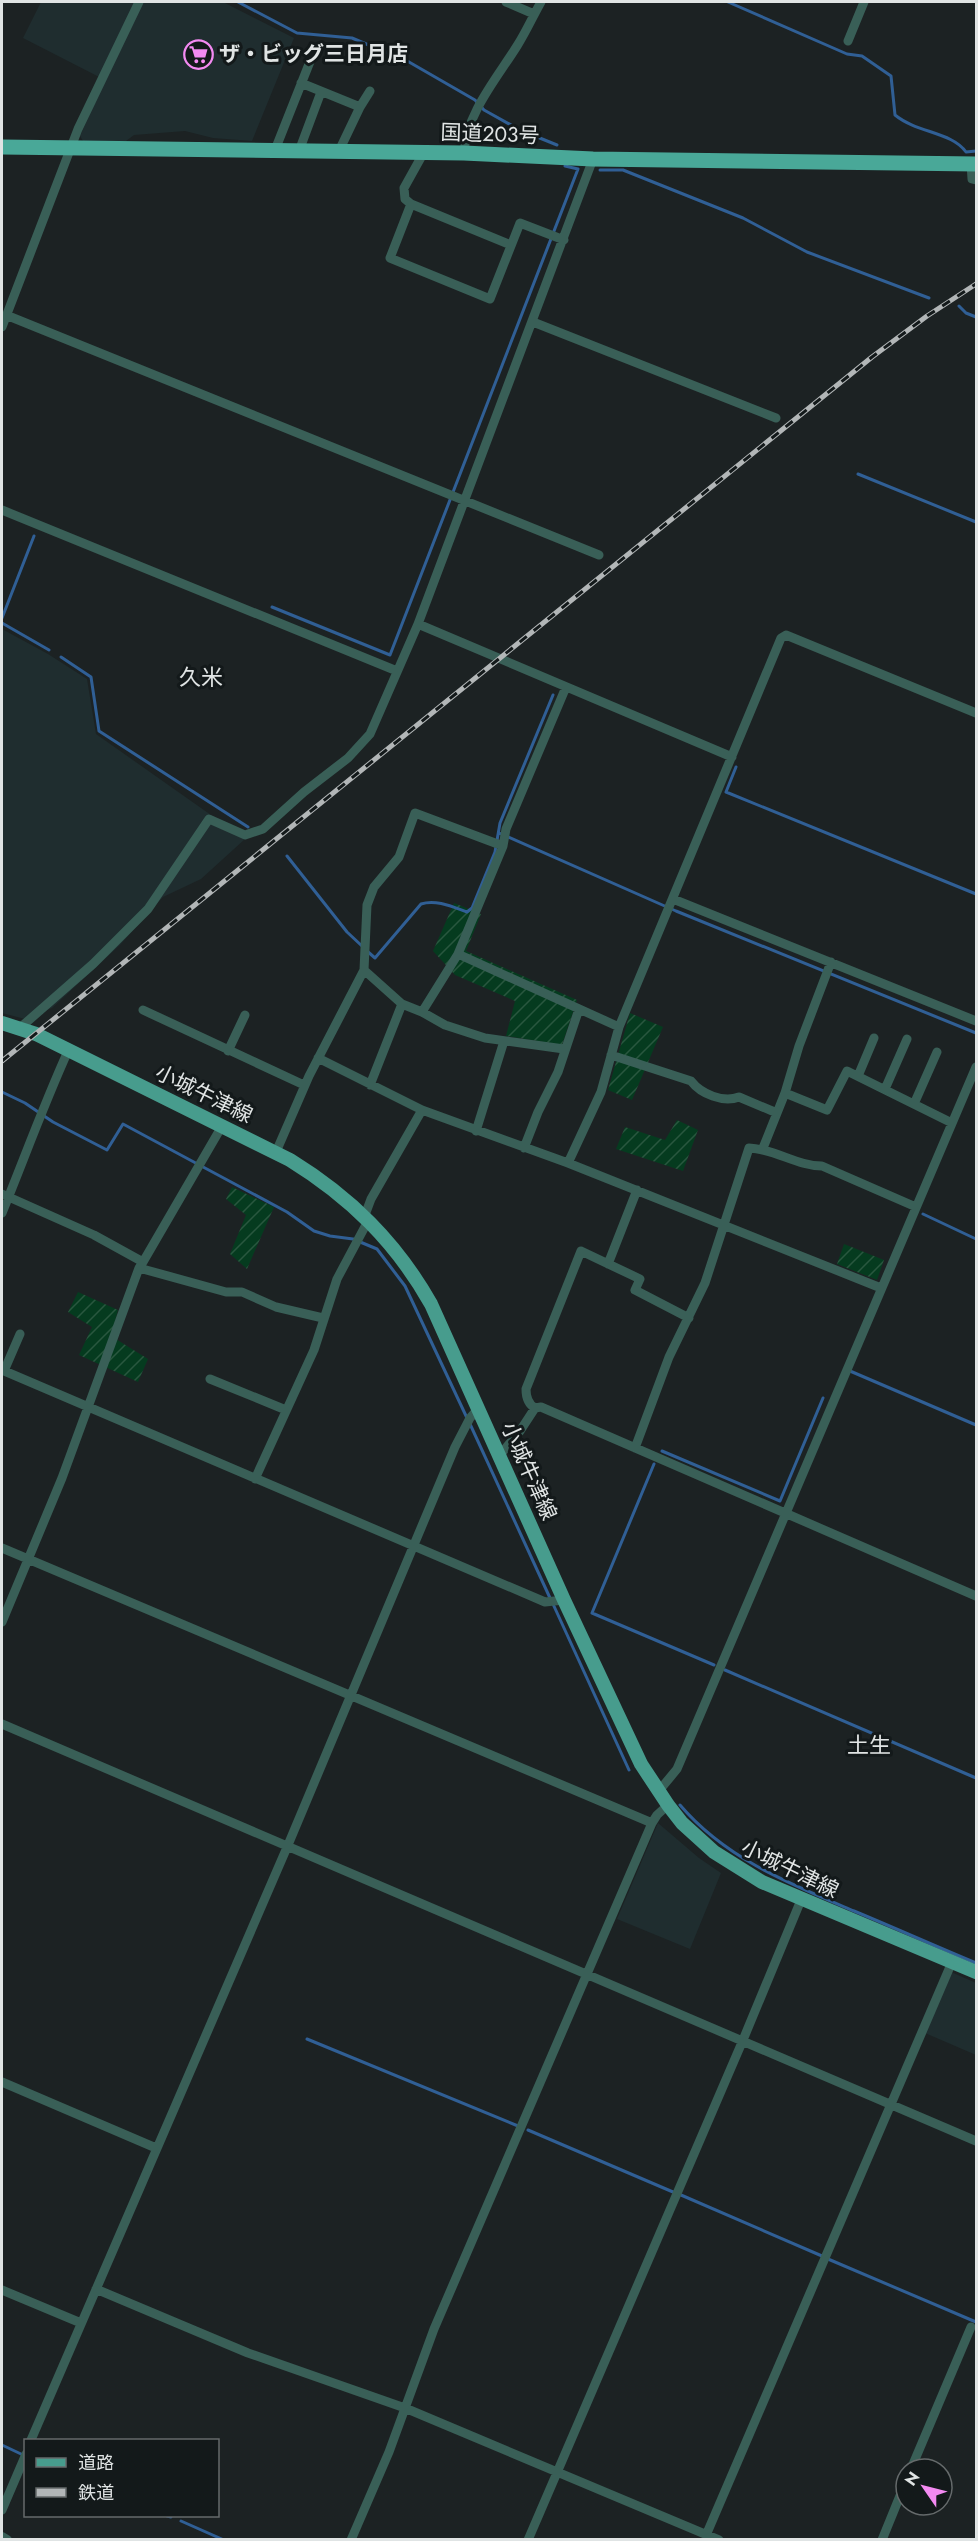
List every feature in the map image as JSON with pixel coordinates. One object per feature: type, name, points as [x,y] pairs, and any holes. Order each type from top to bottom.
[{"type":"highway","name":"国道203号","points":[[2,147],[424,152],[593,159],[974,164]]},
{"type":"main road","name":"小城牛津線","points":[[2,1023],[21,1027],[276,1152],[318,1177],[367,1217],[390,1243],[431,1304],[471,1418],[499,1456],[557,1601],[641,1764],[668,1805],[689,1830],[714,1852],[754,1878],[801,1900],[976,1972]]},
{"type":"street","points":[[2,327],[78,129],[140,2]]},
{"type":"street","points":[[506,2],[534,14]]},
{"type":"street","points":[[464,153],[465,140],[480,105],[541,2]]},
{"type":"street","points":[[848,41],[864,2]]},
{"type":"street","points":[[275,150],[313,54]]},
{"type":"street","points":[[301,83],[360,107]]},
{"type":"street","points":[[339,151],[370,91]]},
{"type":"street","points":[[299,151],[321,92]]},
{"type":"street","points":[[424,152],[404,188],[405,199],[411,204],[511,245]]},
{"type":"street","points":[[21,1027],[93,964],[148,909],[209,819],[245,835],[263,829],[304,792],[348,758],[370,734],[418,624],[593,159]]},
{"type":"street","points":[[974,164],[972,179],[976,180]]},
{"type":"street","points":[[411,204],[390,258],[490,299],[520,223],[564,240]]},
{"type":"street","points":[[6,315],[599,555]]},
{"type":"street","points":[[533,322],[776,418]]},
{"type":"street","points":[[2,510],[397,671]]},
{"type":"street","points":[[418,624],[732,758]]},
{"type":"street","points":[[568,1163],[601,1092],[618,1027],[781,638],[786,635],[976,713]]},
{"type":"street","points":[[422,1012],[458,954],[503,846],[506,829],[566,687]]},
{"type":"street","points":[[276,1152],[304,1085],[364,970],[367,904],[374,888],[399,856],[415,813],[503,846]]},
{"type":"street","points":[[673,899],[976,1021]]},
{"type":"street","points":[[458,954],[618,1027]]},
{"type":"street","points":[[762,1148],[785,1093],[799,1046],[831,962]]},
{"type":"street","points":[[364,970],[402,1004],[445,1025],[485,1038],[564,1049]]},
{"type":"street","points":[[370,1085],[402,1004]]},
{"type":"street","points":[[524,1148],[538,1112],[558,1072],[579,1009]]},
{"type":"street","points":[[142,1010],[304,1085]]},
{"type":"street","points":[[228,1051],[245,1015]]},
{"type":"street","points":[[858,1076],[874,1038]]},
{"type":"street","points":[[885,1089],[907,1039]]},
{"type":"street","points":[[476,1131],[504,1041]]},
{"type":"street","points":[[2,1213],[5,1196],[42,1116],[47,1097],[68,1051]]},
{"type":"street","points":[[914,1104],[937,1052]]},
{"type":"street","points":[[611,1054],[691,1081],[699,1091],[730,1100],[739,1097],[777,1113]]},
{"type":"street","points":[[318,1058],[422,1110],[568,1163],[881,1288]]},
{"type":"street","points":[[658,1792],[677,1769],[976,1067]]},
{"type":"street","points":[[785,1093],[827,1110],[848,1071],[952,1123]]},
{"type":"street","points":[[255,1479],[314,1350],[337,1279],[367,1217],[371,1198],[422,1110]]},
{"type":"street","points":[[2,1622],[88,1408],[141,1265],[222,1126]]},
{"type":"street","points":[[635,1448],[669,1357],[705,1283],[749,1148],[762,1148],[810,1166],[822,1166],[916,1206]]},
{"type":"street","points":[[608,1264],[637,1190]]},
{"type":"street","points":[[5,1196],[94,1235],[141,1265],[226,1292],[242,1292],[276,1307],[323,1318]]},
{"type":"street","points":[[535,1408],[531,1406],[526,1389],[581,1251],[640,1279],[635,1290],[689,1318]]},
{"type":"street","points":[[20,1334],[3,1370],[414,1546],[557,1601]]},
{"type":"street","points":[[210,1378],[286,1410]]},
{"type":"street","points":[[499,1456],[535,1408],[541,1407],[976,1596]]},
{"type":"street","points":[[31,2439],[471,1418]]},
{"type":"street","points":[[2,1548],[652,1823]]},
{"type":"street","points":[[2,1724],[976,2140]]},
{"type":"street","points":[[351,2540],[405,2408],[434,2329],[652,1823],[668,1805]]},
{"type":"street","points":[[528,2540],[801,1900]]},
{"type":"street","points":[[705,2537],[952,1962]]},
{"type":"street","points":[[2,2082],[156,2148]]},
{"type":"street","points":[[96,2289],[248,2353],[405,2408],[557,2470],[705,2537],[719,2540]]},
{"type":"street","points":[[2,2290],[81,2323]]},
{"type":"street","points":[[916,2457],[974,2327]]},
{"type":"street","points":[[2,2510],[24,2459]]},
{"type":"street","points":[[882,2540],[894,2510]]},
{"type":"street","points":[[2,2537],[7,2540]]},
{"type":"shaded area","points":[[41,2],[223,2],[294,38],[252,141],[213,138],[185,131],[134,135],[126,141],[83,141],[80,136],[105,80],[23,38]]},
{"type":"shaded area","points":[[2,629],[87,679],[96,734],[245,839],[201,879],[163,897],[120,945],[52,1008],[25,1019],[2,1013]]},
{"type":"shaded area","points":[[658,1823],[699,1858],[721,1873],[690,1949],[617,1919]]},
{"type":"shaded area","points":[[951,1972],[976,1983],[976,2055],[925,2033]]},
{"type":"green space","points":[[454,903],[481,914],[466,951],[577,1000],[562,1045],[506,1036],[515,1001],[455,975],[433,951]]},
{"type":"green space","points":[[630,1013],[663,1027],[632,1100],[608,1090]]},
{"type":"green space","points":[[677,1120],[698,1130],[683,1171],[616,1149],[625,1127],[665,1140]]},
{"type":"green space","points":[[232,1187],[274,1207],[247,1269],[230,1254],[246,1215],[226,1199]]},
{"type":"green space","points":[[844,1244],[884,1260],[877,1280],[837,1264]]},
{"type":"green space","points":[[78,1292],[118,1310],[111,1336],[148,1359],[138,1382],[79,1355],[92,1327],[68,1312]]},
{"type":"waterway","points":[[238,2],[297,33],[352,38],[409,62],[475,100],[484,110],[520,130],[557,145]]},
{"type":"waterway","points":[[728,2],[847,54],[862,56],[891,76],[895,115],[913,126],[952,140],[966,152],[976,151]]},
{"type":"waterway","points":[[272,607],[390,655],[578,169],[565,166]]},
{"type":"waterway","points":[[600,170],[623,170],[743,218],[807,252],[929,298]]},
{"type":"waterway","points":[[959,306],[966,313],[976,317]]},
{"type":"waterway","points":[[858,474],[976,522]]},
{"type":"waterway","points":[[2,618],[34,536]]},
{"type":"waterway","points":[[2,623],[49,650]]},
{"type":"waterway","points":[[61,657],[91,677],[99,731],[248,827]]},
{"type":"waterway","points":[[367,951],[375,958],[421,904],[438,903],[467,912],[472,908],[495,852],[500,823],[553,695]]},
{"type":"waterway","points":[[736,767],[726,792],[976,894]]},
{"type":"waterway","points":[[499,833],[676,911],[976,1033]]},
{"type":"waterway","points":[[287,856],[347,932],[362,946]]},
{"type":"waterway","points":[[2,1092],[107,1150],[123,1124],[287,1212],[314,1231],[353,1239],[377,1249],[405,1286],[467,1418]]},
{"type":"waterway","points":[[923,1214],[976,1239]]},
{"type":"waterway","points":[[850,1371],[976,1425]]},
{"type":"waterway","points":[[662,1451],[780,1501],[823,1398]]},
{"type":"waterway","points":[[470,1424],[550,1598]]},
{"type":"waterway","points":[[654,1464],[592,1613],[714,1665]]},
{"type":"waterway","points":[[553,1604],[629,1770]]},
{"type":"waterway","points":[[725,1670],[976,1778]]},
{"type":"waterway","points":[[680,1805],[718,1841],[760,1868],[806,1891],[976,1963]]},
{"type":"waterway","points":[[307,2039],[518,2126]]},
{"type":"waterway","points":[[528,2130],[673,2192]]},
{"type":"waterway","points":[[681,2195],[822,2256]]},
{"type":"waterway","points":[[828,2259],[976,2322]]},
{"type":"waterway","points":[[2,2445],[21,2454]]},
{"type":"waterway","points":[[181,2521],[224,2540]]},
{"type":"railway","points":[[2,1061],[872,357],[927,316],[976,284]]},
{"type":"place","name":"ザ・ビッグ三日月店","points":[[198,54]]},
{"type":"district","name":"久米","points":[[201,677]]},
{"type":"district","name":"土生","points":[[869,1745]]}]
